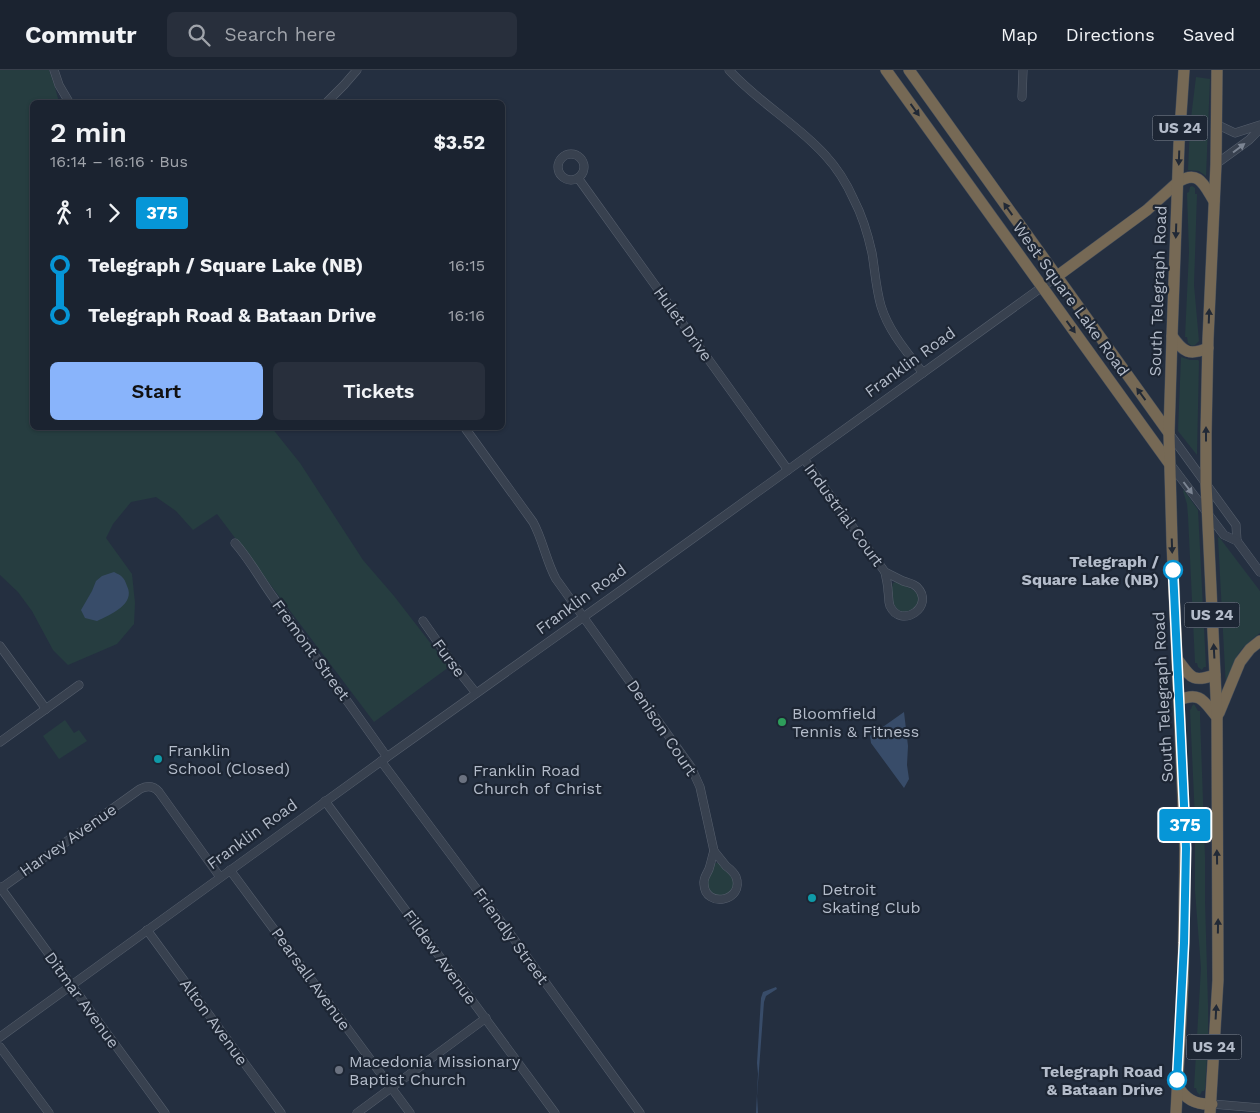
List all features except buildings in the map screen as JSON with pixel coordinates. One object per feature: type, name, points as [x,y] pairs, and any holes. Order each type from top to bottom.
[{"type":"highway","name":"West Square Lake Road","points":[[886,70],[1169,463]]},
{"type":"highway","name":"West Square Lake Road","points":[[909,70],[1169,434]]},
{"type":"highway","name":"South Telegraph Road","points":[[1176,1113],[1182,998],[1185,828],[1169,434],[1184,70]]},
{"type":"highway","name":"US 24","points":[[1211,1108],[1218,980],[1217,717],[1207,513],[1206,412],[1216,164],[1217,70]]},
{"type":"highway","points":[[1178,182],[1190,176],[1196,177],[1201,181],[1214,201]]},
{"type":"highway","name":"Franklin Road","points":[[1056,277],[1147,210],[1178,182]]},
{"type":"highway","points":[[1172,336],[1184,350],[1195,352],[1208,348]]},
{"type":"highway","points":[[1179,700],[1191,696],[1199,698],[1204,701],[1217,717],[1240,662],[1250,649],[1260,641]]},
{"type":"highway","points":[[1177,659],[1198,680],[1215,676]]},
{"type":"highway","points":[[1177,1085],[1187,1098],[1211,1108]]},
{"type":"street","points":[[54,70],[58,85],[68,100]]},
{"type":"street","points":[[328,100],[357,70]]},
{"type":"street","points":[[728,70],[744,86],[788,121],[819,149],[845,183],[858,206],[867,233],[883,312],[896,337],[923,373]]},
{"type":"street","points":[[1022,97],[1024,70]]},
{"type":"street","points":[[1216,124],[1235,133],[1260,125]]},
{"type":"street","points":[[1216,164],[1249,140],[1260,129]]},
{"type":"street","name":"Hulet Drive","points":[[578,178],[788,470]]},
{"type":"street","name":"Franklin Road","points":[[0,1037],[325,801],[1056,277]]},
{"type":"street","name":"Denison Court","points":[[467,430],[533,522],[553,574],[695,773],[700,787],[714,851],[735,874],[738,882],[734,893],[724,900],[712,898],[706,892],[704,884],[714,851]]},
{"type":"street","name":"West Square Lake Road","points":[[1169,434],[1236,525],[1237,541]]},
{"type":"street","name":"Industrial Court","points":[[804,459],[885,572],[890,607],[899,615],[908,616],[915,613],[922,603],[920,591],[914,585],[885,572]]},
{"type":"street","name":"West Square Lake Road","points":[[1169,463],[1224,535],[1237,541],[1260,572]]},
{"type":"street","name":"Fremont Street","points":[[236,543],[250,561],[266,588],[327,670],[384,759]]},
{"type":"street","name":"Furse","points":[[423,621],[476,693]]},
{"type":"street","points":[[0,646],[46,709]]},
{"type":"street","points":[[0,742],[79,685]]},
{"type":"street","name":"Friendly Street","points":[[384,759],[640,1113]]},
{"type":"street","name":"Harvey Avenue","points":[[0,889],[136,792],[147,787],[154,788],[159,792],[220,877]]},
{"type":"street","name":"Fildew Avenue","points":[[325,801],[555,1113]]},
{"type":"street","name":"Pearsall Avenue","points":[[230,870],[410,1113]]},
{"type":"street","name":"Ditmar Avenue","points":[[0,889],[165,1113]]},
{"type":"street","name":"Alton Avenue","points":[[147,930],[281,1113]]},
{"type":"street","points":[[357,1113],[486,1018]]},
{"type":"street","points":[[0,1047],[49,1113]]},
{"type":"street","points":[[1211,1108],[1260,1108]]},
{"type":"green space","points":[[0,70],[49,70],[58,100],[30,100],[30,430],[274,430],[300,463],[363,560],[394,596],[449,667],[374,722],[217,514],[193,530],[176,511],[156,497],[131,502],[113,524],[106,538],[132,574],[135,603],[134,624],[117,644],[68,665],[53,650],[32,611],[18,592],[0,575]]},
{"type":"green space","points":[[1196,77],[1210,79],[1206,176],[1199,171],[1188,170],[1190,126]]},
{"type":"green space","points":[[1192,186],[1195,188],[1195,194],[1197,194],[1194,285],[1199,341],[1192,346],[1188,343],[1187,337],[1185,337],[1189,252],[1187,193]]},
{"type":"green space","points":[[1181,357],[1199,361],[1197,455],[1178,431]]},
{"type":"green space","points":[[1184,490],[1198,510],[1206,667],[1202,670],[1195,663],[1188,516]]},
{"type":"green space","points":[[1218,538],[1260,591],[1260,633],[1240,651],[1231,670],[1226,688]]},
{"type":"green space","points":[[896,582],[911,589],[918,595],[919,599],[913,610],[903,612],[894,604],[892,591],[893,583]]},
{"type":"green space","points":[[1194,704],[1198,711],[1200,711],[1208,1005],[1205,1089],[1200,1095],[1196,1088],[1194,1088],[1201,968],[1195,891],[1195,819],[1190,710]]},
{"type":"green space","points":[[65,720],[74,733],[79,730],[87,741],[59,759],[43,736]]},
{"type":"green space","points":[[716,863],[719,863],[732,878],[732,889],[723,895],[713,893],[709,889],[709,878]]},
{"type":"water","points":[[114,572],[122,577],[127,586],[129,592],[125,603],[115,612],[97,621],[85,618],[81,610],[96,581],[102,576]]},
{"type":"water","points":[[904,712],[909,779],[904,788],[871,743],[870,736]]},
{"type":"water","points":[[776,987],[777,989],[766,996],[764,1002],[757,1096],[758,1113],[756,1113],[761,998],[763,992]]},
{"type":"bus line","name":"375","points":[[1173,570],[1186,848],[1182,1007],[1177,1080]]},
{"type":"place","name":"Telegraph / Square Lake (NB)","points":[[1173,570]]},
{"type":"place","name":"Bloomfield Tennis & Fitness","points":[[782,722]]},
{"type":"place","name":"Franklin School (Closed)","points":[[158,759]]},
{"type":"place","name":"Franklin Road Church of Christ","points":[[463,779]]},
{"type":"place","name":"Detroit Skating Club","points":[[812,898]]},
{"type":"place","name":"Macedonia Missionary Baptist Church","points":[[339,1070]]},
{"type":"place","name":"Telegraph Road & Bataan Drive","points":[[1177,1080]]}]
